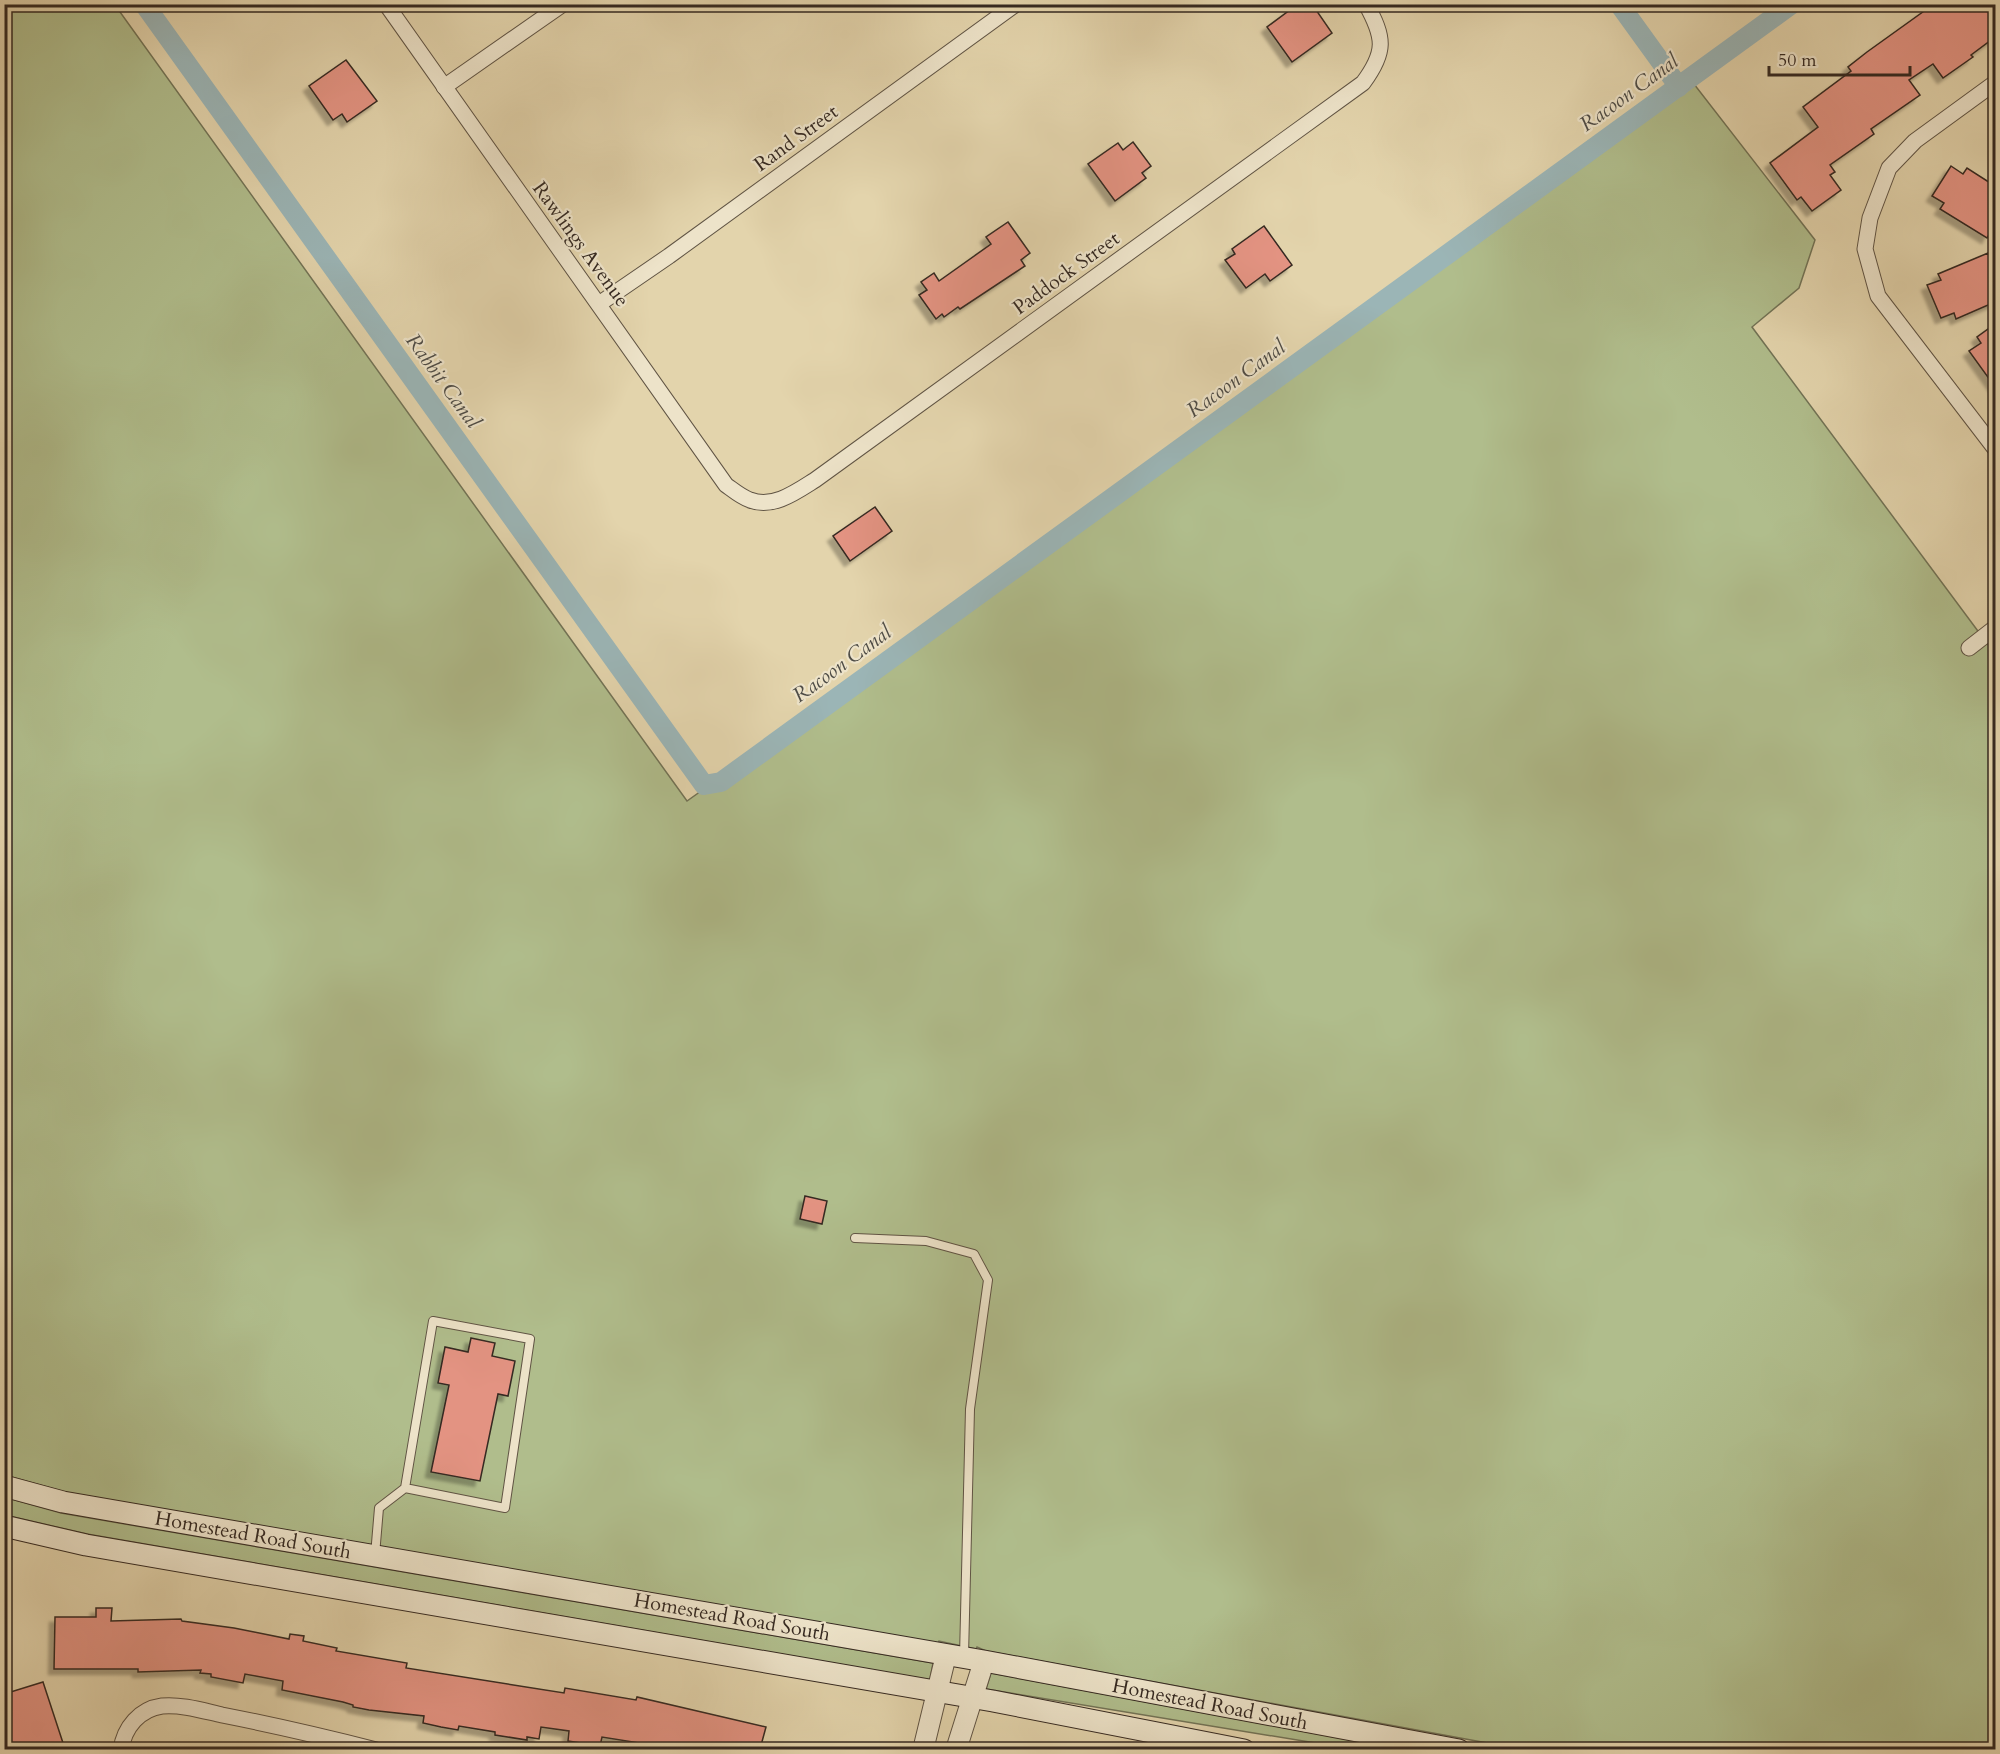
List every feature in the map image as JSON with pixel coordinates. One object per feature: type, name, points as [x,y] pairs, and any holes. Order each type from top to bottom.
[{"type":"main road","name":"Homestead Road South","points":[[4,1486],[63,1502],[965,1658],[1459,1749]]},
{"type":"main road","name":"Homestead Road South","points":[[4,1526],[86,1545],[937,1691],[1244,1749]]},
{"type":"street","name":"Rawlings Avenue","points":[[386,4],[726,485],[750,501]]},
{"type":"street","points":[[444,87],[563,4]]},
{"type":"street","name":"Rand Street","points":[[599,304],[669,256],[1016,4]]},
{"type":"street","name":"Paddock Street","points":[[750,501],[771,503],[792,494],[824,473],[1363,83],[1376,66],[1382,45],[1376,21],[1366,4]]},
{"type":"street","points":[[1995,82],[1915,141],[1890,168],[1870,218],[1865,249],[1878,296],[1995,450]]},
{"type":"street","points":[[1969,648],[1995,627]]},
{"type":"street","points":[[923,1749],[937,1691],[965,1658]]},
{"type":"street","points":[[956,1749],[972,1698],[965,1658]]},
{"type":"street","points":[[121,1749],[126,1732],[137,1716],[163,1706],[252,1720],[376,1749]]},
{"type":"lane","points":[[855,1238],[927,1240],[974,1254],[988,1280],[970,1409],[965,1658]]},
{"type":"lane","points":[[375,1556],[379,1508],[405,1488],[433,1321],[530,1339],[505,1508],[405,1488]]},
{"type":"green space","points":[[4,5],[115,5],[687,801],[1694,84],[1815,240],[1799,288],[1752,327],[1995,654],[1995,1749],[1520,1749],[986,1651],[977,1647],[976,1649],[939,1641],[938,1643],[64,1492],[5,1475]]},
{"type":"green space","points":[[4,1497],[61,1513],[933,1663],[930,1680],[87,1534],[5,1515]]},
{"type":"green space","points":[[991,1673],[1398,1749],[1352,1749],[986,1689]]},
{"type":"building","points":[[1298,4],[1312,4],[1332,33],[1292,62],[1267,27]]},
{"type":"building","points":[[1934,4],[1995,4],[1995,37],[1971,55],[1973,57],[1943,78],[1933,64],[1909,80],[1920,95],[1871,129],[1874,134],[1830,165],[1835,172],[1830,175],[1841,190],[1812,211],[1801,197],[1797,200],[1770,163],[1818,127],[1803,107],[1851,71],[1848,67],[1867,52]]},
{"type":"building","points":[[346,60],[377,101],[347,122],[342,114],[333,120],[309,86]]},
{"type":"building","points":[[1133,142],[1151,166],[1142,173],[1146,178],[1115,201],[1088,164],[1118,143],[1123,150]]},
{"type":"building","points":[[1951,166],[1963,174],[1967,168],[1995,186],[1995,224],[1987,238],[1940,209],[1944,203],[1932,196]]},
{"type":"building","points":[[1008,222],[1030,253],[1021,260],[1025,266],[960,309],[958,307],[944,317],[942,314],[936,319],[919,295],[927,290],[921,282],[934,273],[939,281],[991,244],[986,237]]},
{"type":"building","points":[[1264,226],[1292,265],[1270,281],[1265,274],[1246,288],[1225,260],[1235,254],[1232,249]]},
{"type":"building","points":[[1988,253],[1995,269],[1995,302],[1956,319],[1954,313],[1941,318],[1927,285],[1941,280],[1938,274]]},
{"type":"building","points":[[1995,324],[1995,387],[1969,351],[1981,343],[1977,337]]},
{"type":"building","points":[[875,507],[892,531],[850,561],[833,536]]},
{"type":"building","points":[[805,1196],[827,1201],[822,1224],[800,1219]]},
{"type":"building","points":[[471,1338],[495,1343],[492,1356],[515,1361],[508,1396],[498,1394],[480,1481],[431,1472],[449,1385],[438,1383],[445,1347],[468,1352]]},
{"type":"building","points":[[96,1608],[112,1608],[111,1621],[181,1619],[289,1639],[290,1634],[304,1636],[303,1641],[337,1648],[336,1651],[407,1663],[406,1668],[564,1693],[565,1688],[636,1700],[637,1697],[766,1727],[760,1749],[639,1749],[640,1743],[602,1737],[600,1746],[568,1741],[569,1731],[541,1727],[539,1739],[527,1737],[527,1740],[459,1726],[458,1730],[441,1727],[423,1723],[424,1716],[353,1707],[343,1702],[282,1690],[283,1681],[245,1674],[243,1683],[211,1677],[211,1674],[200,1673],[201,1670],[138,1672],[138,1669],[54,1669],[55,1617],[96,1617]]},
{"type":"building","points":[[43,1682],[65,1749],[4,1749],[4,1694]]},
{"type":"waterway","name":"Racoon Canal","points":[[144,4],[704,785],[721,782],[1792,4]]},
{"type":"waterway","points":[[1619,4],[1679,87]]},
{"type":"water label","name":"Rabbit Canal","points":[[443,381]]}]
